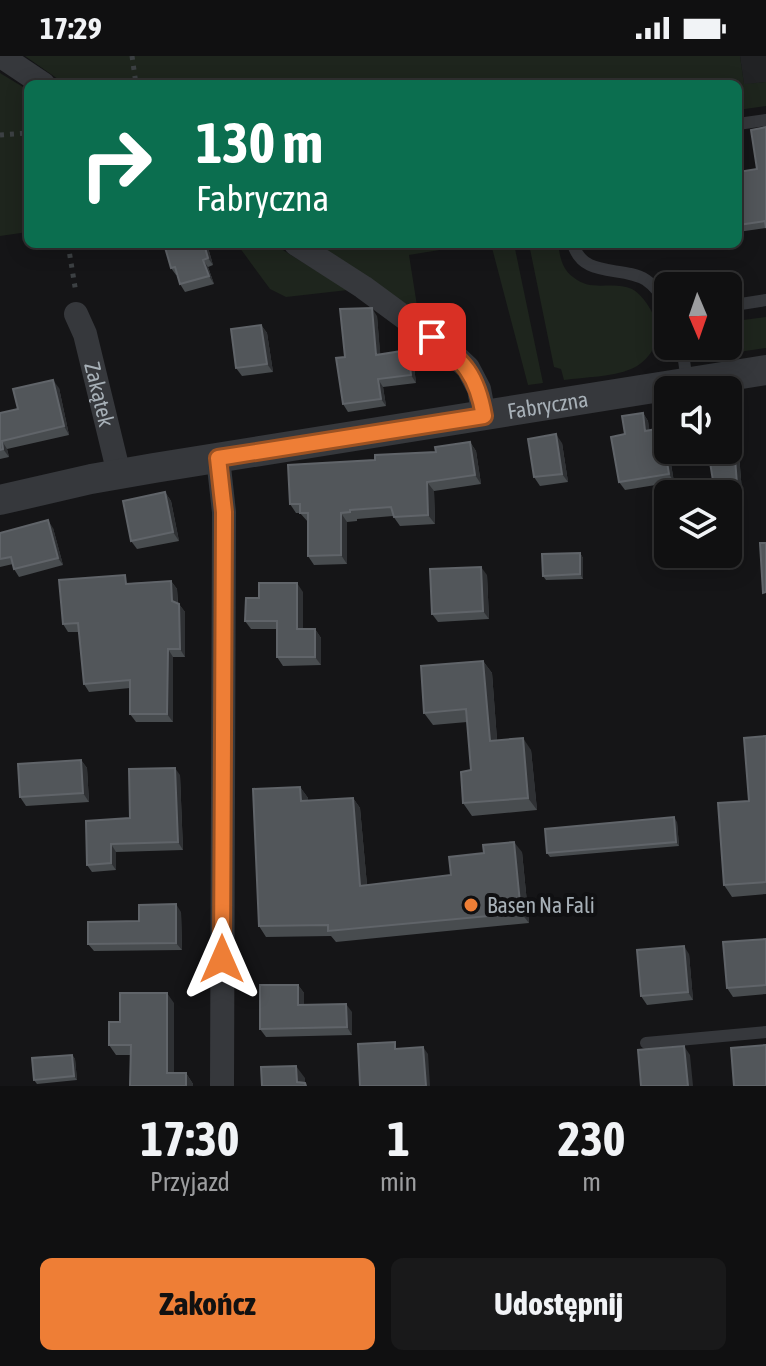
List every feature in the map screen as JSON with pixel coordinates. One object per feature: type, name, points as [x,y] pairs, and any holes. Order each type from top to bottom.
[{"type":"street","points":[[1,56],[37,80]]},
{"type":"street","points":[[302,248],[363,287],[450,351],[468,368],[474,379],[484,416]]},
{"type":"street","name":"Zakątek","points":[[76,314],[85,334],[119,474]]},
{"type":"street","name":"Fabryczna","points":[[730,376],[766,370]]},
{"type":"street","name":"Fabryczna","points":[[0,500],[119,474],[654,388]]},
{"type":"street","points":[[218,458],[224,512],[222,1086]]},
{"type":"lane","points":[[742,123],[766,120]]},
{"type":"lane","points":[[576,248],[584,261],[595,268],[629,273],[647,280],[654,288]]},
{"type":"lane","points":[[742,304],[766,300]]},
{"type":"lane","points":[[646,1043],[766,1032]]},
{"type":"path","points":[[132,56],[135,80]]},
{"type":"path","points":[[0,135],[24,134]]},
{"type":"path","points":[[68,248],[76,314]]},
{"type":"shaded area","points":[[25,56],[740,56],[744,84],[766,82],[766,106],[742,109],[742,80],[59,80]]},
{"type":"shaded area","points":[[740,56],[766,56],[766,82],[744,85]]},
{"type":"shaded area","points":[[0,73],[24,88],[24,233],[0,236]]},
{"type":"shaded area","points":[[240,248],[280,248],[348,290],[286,297],[270,289]]},
{"type":"shaded area","points":[[320,248],[452,248],[409,255],[418,312]]},
{"type":"shaded area","points":[[492,248],[515,248],[543,383],[528,385]]},
{"type":"shaded area","points":[[530,248],[559,248],[564,266],[580,282],[632,289],[646,302],[654,316],[654,348],[631,369],[564,380],[561,369],[554,367]]},
{"type":"shaded area","points":[[766,317],[766,348],[742,352],[742,320]]},
{"type":"building","points":[[766,127],[766,228],[765,221],[742,224],[742,171],[757,169],[751,130]]},
{"type":"building","points":[[165,248],[205,248],[208,258],[203,260],[209,276],[180,284],[175,267],[171,268]]},
{"type":"building","points":[[372,308],[376,355],[408,350],[411,375],[378,379],[381,399],[343,404],[336,358],[345,357],[340,309]]},
{"type":"building","points":[[261,325],[267,364],[236,368],[231,329]]},
{"type":"building","points":[[53,380],[64,426],[2,441],[3,449],[0,450],[0,413],[18,409],[13,389]]},
{"type":"building","points":[[643,413],[645,431],[654,429],[654,464],[667,464],[669,474],[619,482],[611,437],[625,434],[622,416]]},
{"type":"building","points":[[556,434],[562,474],[534,477],[528,439]]},
{"type":"building","points":[[470,442],[475,475],[427,482],[428,515],[394,517],[391,507],[341,513],[341,555],[308,556],[308,513],[300,513],[300,504],[290,504],[288,465],[375,460],[375,455],[436,452],[435,447]]},
{"type":"building","points":[[710,464],[735,464],[737,480],[713,480]]},
{"type":"building","points":[[165,492],[173,532],[131,541],[123,501]]},
{"type":"building","points":[[48,520],[58,558],[14,569],[11,557],[0,559],[0,533]]},
{"type":"building","points":[[760,543],[766,543],[766,592],[763,593]]},
{"type":"building","points":[[580,553],[580,574],[543,576],[542,554]]},
{"type":"building","points":[[481,567],[483,611],[432,614],[430,569]]},
{"type":"building","points":[[125,575],[126,584],[171,581],[172,601],[179,604],[180,649],[168,649],[167,714],[130,714],[130,680],[84,684],[78,623],[63,624],[59,580]]},
{"type":"building","points":[[259,583],[297,583],[297,629],[315,629],[315,657],[277,657],[277,621],[245,621],[246,598],[259,598]]},
{"type":"building","points":[[483,661],[490,741],[523,738],[528,798],[463,803],[461,772],[471,770],[466,709],[424,713],[421,666]]},
{"type":"building","points":[[766,736],[766,882],[724,885],[718,803],[749,801],[744,738]]},
{"type":"building","points":[[81,760],[83,793],[20,797],[18,764]]},
{"type":"building","points":[[175,768],[178,842],[111,844],[111,863],[87,865],[86,821],[130,818],[129,769]]},
{"type":"building","points":[[300,787],[301,801],[353,798],[360,886],[451,875],[449,857],[484,853],[483,845],[514,842],[521,913],[328,931],[328,925],[259,926],[253,789]]},
{"type":"building","points":[[674,817],[676,842],[547,853],[545,829]]},
{"type":"building","points":[[176,904],[176,943],[88,944],[88,922],[139,921],[139,905]]},
{"type":"building","points":[[766,939],[766,985],[727,988],[723,942]]},
{"type":"building","points":[[684,946],[688,992],[641,996],[637,950]]},
{"type":"building","points":[[260,985],[298,985],[298,1005],[346,1004],[347,1027],[260,1029]]},
{"type":"building","points":[[120,993],[167,993],[167,1073],[186,1073],[186,1086],[130,1086],[131,1045],[109,1045],[109,1022],[120,1022]]},
{"type":"building","points":[[395,1042],[395,1049],[423,1047],[426,1086],[360,1086],[358,1044]]},
{"type":"building","points":[[766,1045],[766,1086],[734,1086],[731,1048]]},
{"type":"building","points":[[684,1046],[688,1086],[641,1086],[638,1050]]},
{"type":"building","points":[[72,1055],[74,1076],[34,1080],[32,1058]]},
{"type":"building","points":[[296,1066],[297,1082],[306,1086],[262,1086],[261,1067]]},
{"type":"place","name":"Basen Na Fali","points":[[471,905]]},
{"type":"route","points":[[222,959],[224,512],[218,458],[484,416],[479,389],[468,368],[432,337]]}]
